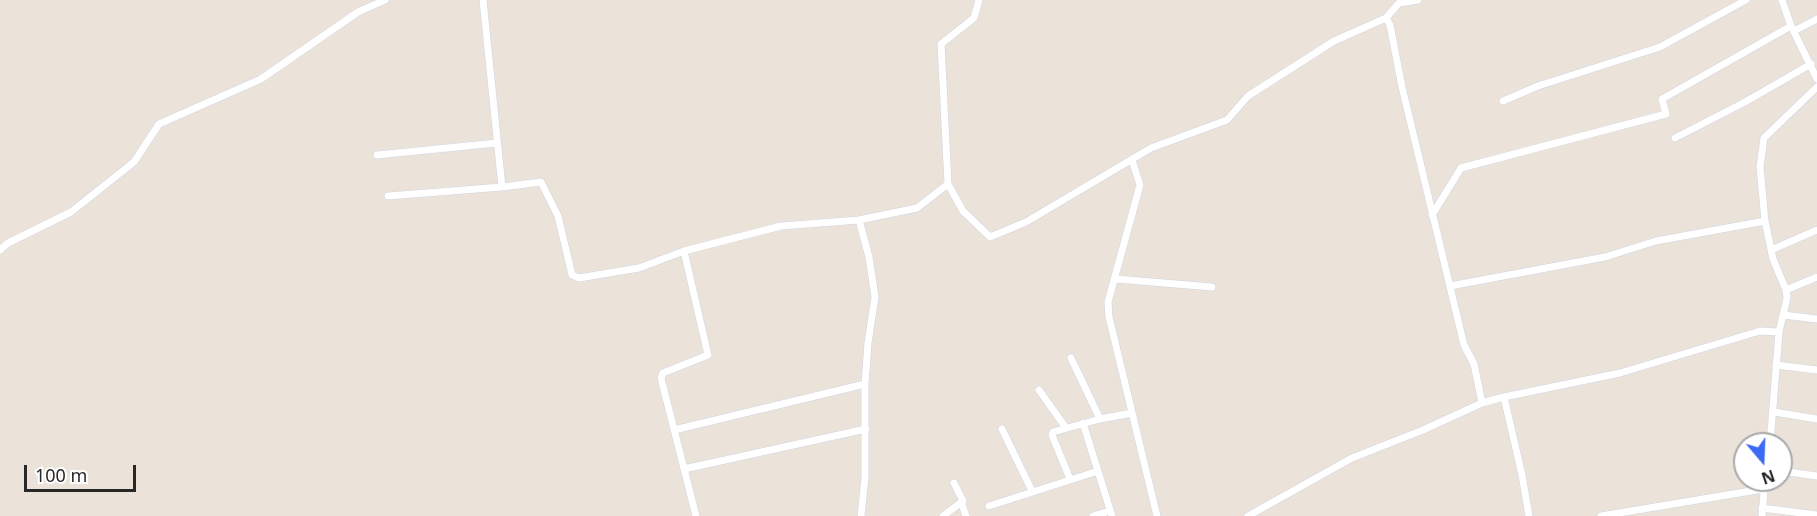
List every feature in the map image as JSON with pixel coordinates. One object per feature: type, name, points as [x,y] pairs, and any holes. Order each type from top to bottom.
[{"type":"street","points":[[0,250],[8,243],[70,212],[134,162],[159,124],[261,79],[358,12],[385,0]]},
{"type":"street","points":[[483,0],[502,187]]},
{"type":"street","points":[[979,0],[974,18],[941,44],[948,184],[963,211],[990,237],[1026,222],[1151,148],[1227,120],[1248,96],[1334,41],[1386,18],[1398,2],[1418,0]]},
{"type":"street","points":[[1503,101],[1538,86],[1660,47],[1746,0]]},
{"type":"street","points":[[1782,0],[1817,79]]},
{"type":"street","points":[[1386,18],[1390,25],[1402,87],[1464,345],[1474,364],[1482,403]]},
{"type":"street","points":[[1432,215],[1461,168],[1666,114],[1662,99],[1793,29],[1817,19]]},
{"type":"street","points":[[1675,138],[1745,102],[1811,64]]},
{"type":"street","points":[[1772,432],[1779,332],[1786,290],[1771,250],[1765,220],[1760,167],[1764,138],[1817,87]]},
{"type":"street","points":[[377,154],[497,143]]},
{"type":"street","points":[[1132,160],[1140,185],[1108,302],[1109,317],[1157,516]]},
{"type":"street","points":[[388,196],[541,182],[558,216],[572,274],[579,278],[639,268],[684,251],[781,226],[859,220],[916,208],[948,184]]},
{"type":"street","points":[[859,220],[875,297],[865,384],[865,478],[861,516]]},
{"type":"street","points":[[1450,286],[1605,256],[1656,241],[1765,220]]},
{"type":"street","points":[[1771,250],[1817,230]]},
{"type":"street","points":[[684,251],[708,353],[706,357],[661,375],[696,516]]},
{"type":"street","points":[[1786,290],[1817,277]]},
{"type":"street","points":[[1116,279],[1212,287]]},
{"type":"street","points":[[1783,315],[1817,319]]},
{"type":"street","points":[[1248,516],[1352,458],[1423,430],[1482,403],[1620,373],[1760,331],[1779,332]]},
{"type":"street","points":[[1071,358],[1100,419]]},
{"type":"street","points":[[1776,365],[1817,370]]},
{"type":"street","points":[[674,430],[865,384]]},
{"type":"street","points":[[1039,390],[1066,428]]},
{"type":"street","points":[[1504,397],[1529,516]]},
{"type":"street","points":[[1774,412],[1817,419]]},
{"type":"street","points":[[1070,479],[1052,435],[1055,431],[1132,413]]},
{"type":"street","points":[[1083,423],[1111,513],[1093,516]]},
{"type":"street","points":[[684,469],[866,429]]},
{"type":"street","points":[[1002,429],[1032,491]]},
{"type":"street","points":[[988,506],[1098,471]]},
{"type":"street","points":[[1793,473],[1817,476]]},
{"type":"street","points":[[954,483],[962,496],[966,516]]},
{"type":"street","points":[[1601,516],[1745,492]]},
{"type":"street","points":[[1763,492],[1762,512],[1817,515]]},
{"type":"street","points":[[943,516],[962,504]]}]
